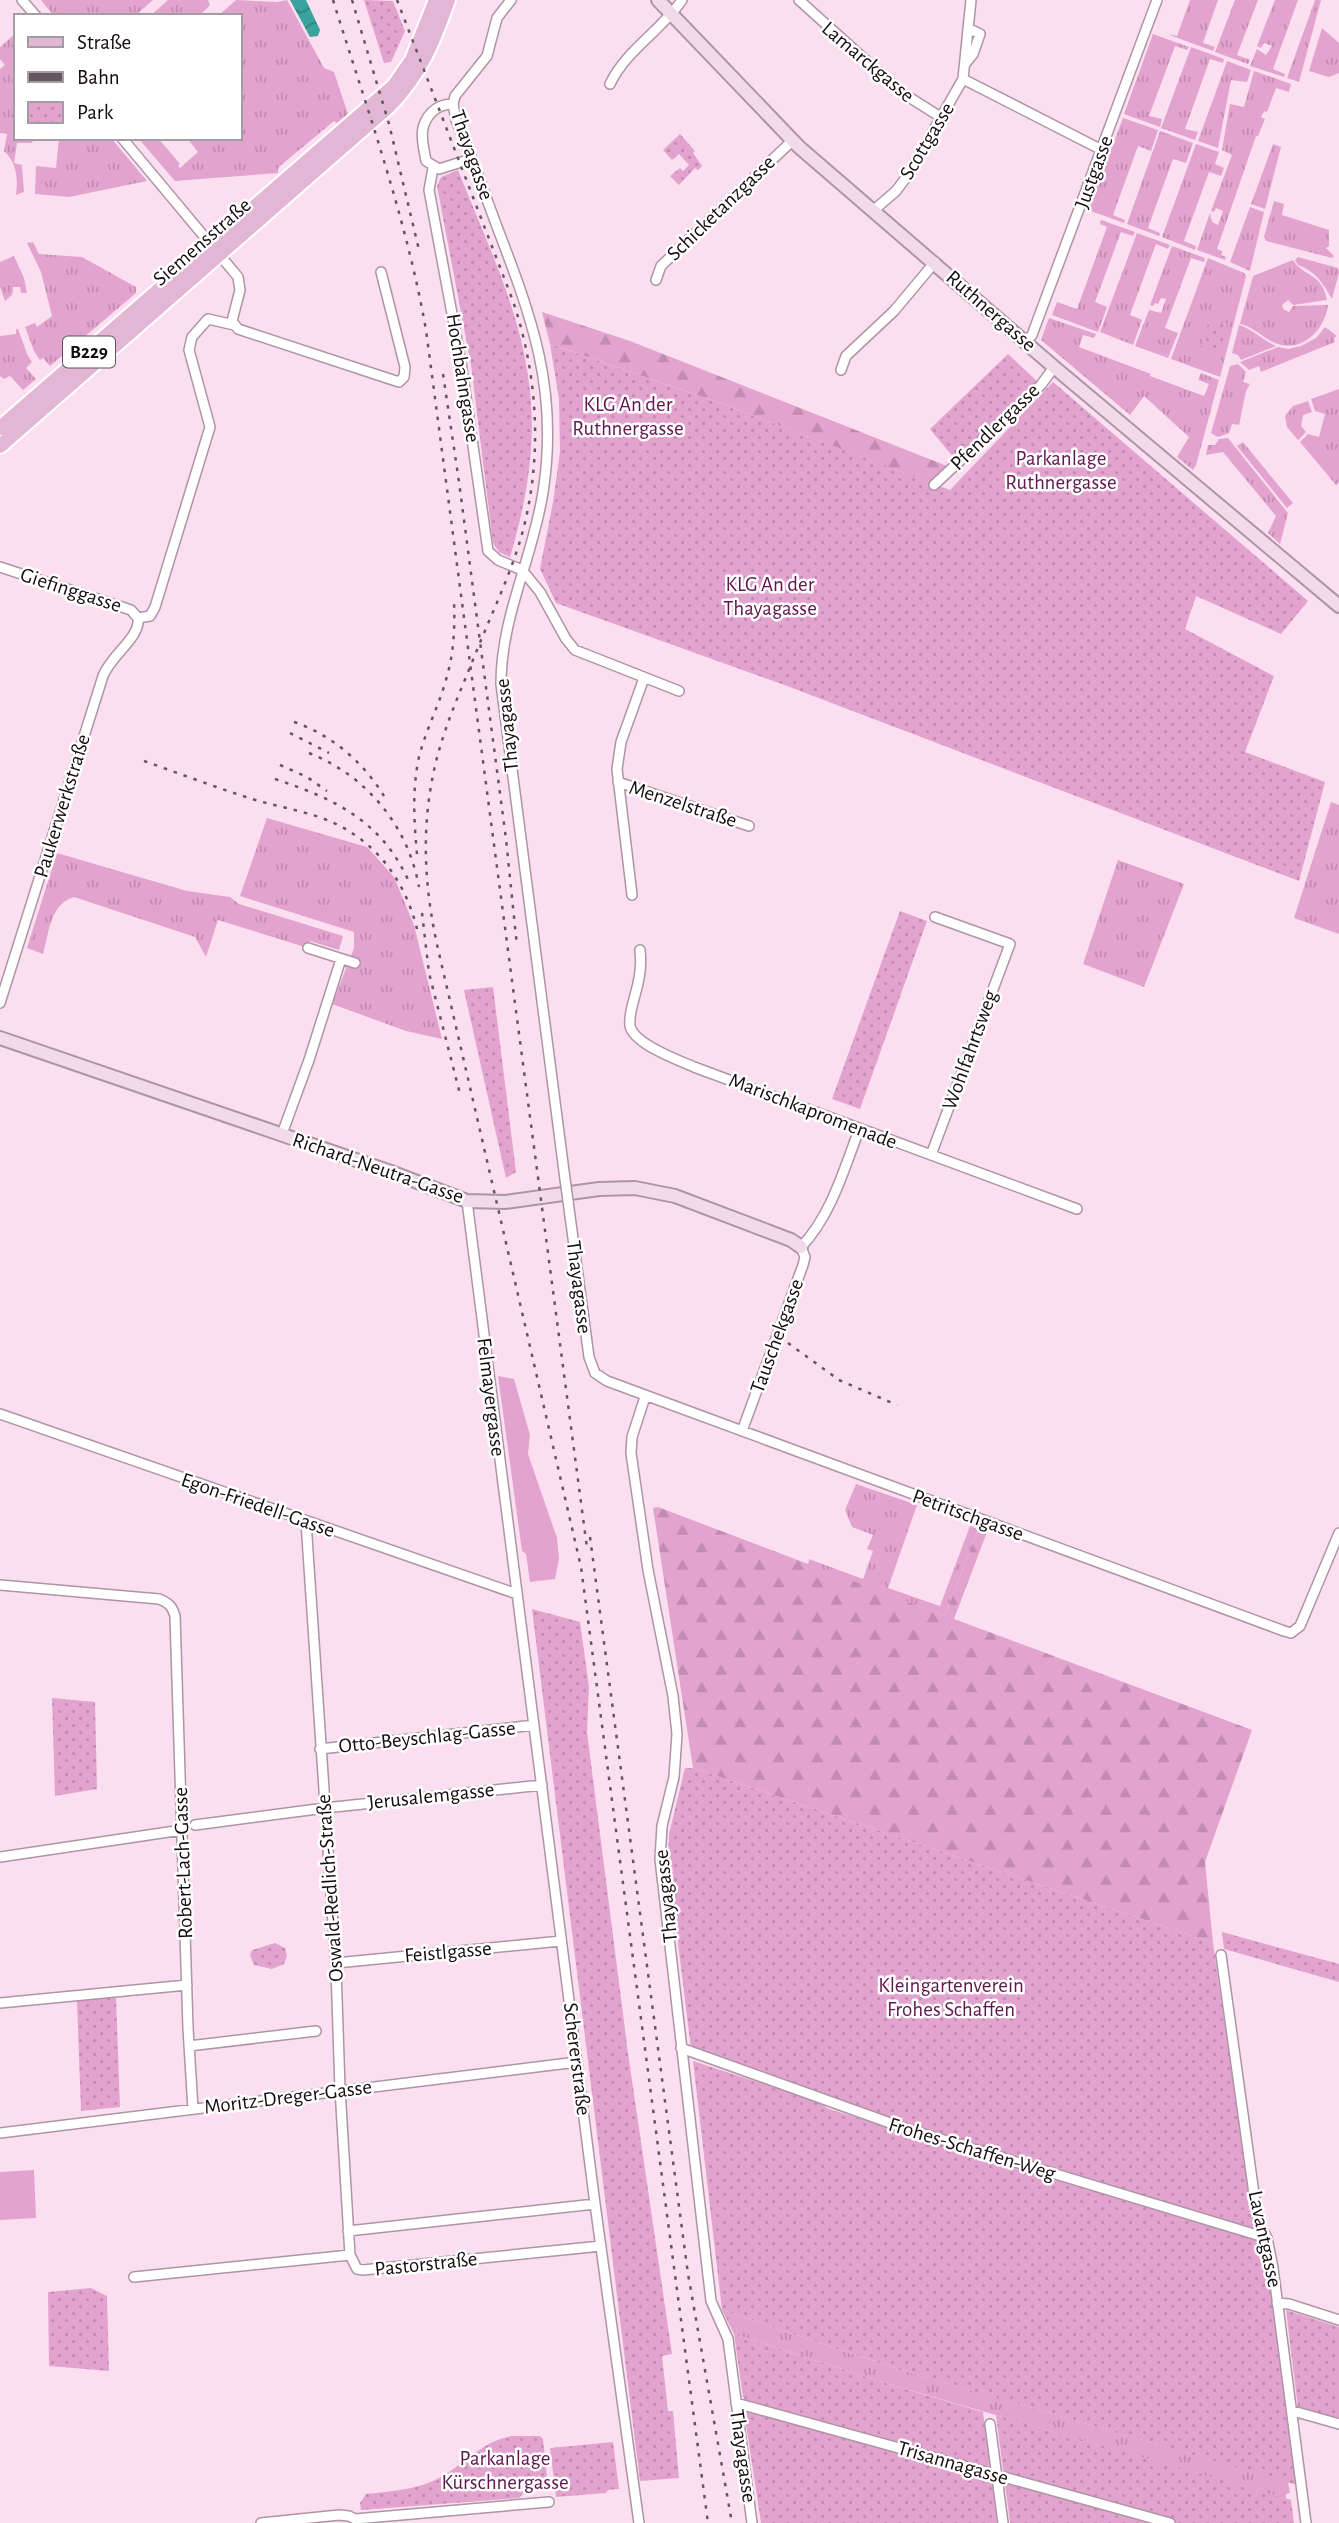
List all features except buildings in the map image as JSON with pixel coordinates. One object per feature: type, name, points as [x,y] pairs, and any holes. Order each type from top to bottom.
[{"type":"main road","name":"B229","points":[[418,61],[436,0]]},
{"type":"main road","name":"B229","points":[[418,61],[448,0]]},
{"type":"main road","name":"Siemensstraße","points":[[0,446],[418,61]]},
{"type":"main road","name":"Siemensstraße","points":[[0,428],[216,249]]},
{"type":"street","points":[[22,0],[34,14]]},
{"type":"street","name":"Thayagasse","points":[[511,0],[497,18],[484,61],[460,88],[453,104],[456,120],[526,302],[544,376],[548,429],[545,479],[538,520],[505,634],[501,667],[502,697],[591,1366],[601,1378],[645,1397],[632,1437],[631,1453],[648,1570],[675,1716],[675,1770],[659,1849],[711,2301],[728,2339],[752,2523]]},
{"type":"street","name":"Ruthnergasse","points":[[658,0],[793,140],[1054,367],[1339,606]]},
{"type":"street","points":[[610,84],[618,68],[672,14],[682,0]]},
{"type":"street","name":"Lamarckgasse","points":[[799,0],[901,92],[942,118]]},
{"type":"street","name":"Scottgasse","points":[[874,210],[902,183],[963,79],[971,0]]},
{"type":"street","name":"Justgasse","points":[[1025,341],[1032,335],[1157,0]]},
{"type":"street","points":[[963,79],[1102,150]]},
{"type":"street","name":"Hochbahngasse","points":[[453,104],[434,110],[422,126],[426,161],[433,168],[429,190],[461,362],[488,551],[498,560],[522,570]]},
{"type":"street","points":[[124,140],[238,276],[240,284],[233,315],[234,325],[238,329],[399,382],[404,377],[405,367],[381,272]]},
{"type":"street","name":"Schicketanzgasse","points":[[656,280],[661,266],[793,140]]},
{"type":"street","points":[[433,168],[445,169],[471,159]]},
{"type":"street","points":[[841,370],[846,356],[894,311],[935,262]]},
{"type":"street","name":"Paukerwerkstraße","points":[[0,1003],[103,676],[110,662],[137,632],[138,618],[150,616],[155,607],[210,427],[189,350],[192,337],[208,319],[234,325]]},
{"type":"street","name":"Pfendlergasse","points":[[934,485],[1041,384],[1054,367]]},
{"type":"street","name":"Giefinggasse","points":[[0,567],[131,610],[138,618]]},
{"type":"street","points":[[522,570],[540,592],[575,650],[679,691]]},
{"type":"street","points":[[632,895],[618,782],[619,750],[644,678]]},
{"type":"street","name":"Menzelstraße","points":[[618,782],[749,826]]},
{"type":"street","name":"Wohlfahrtsweg","points":[[931,1156],[1010,944],[935,917]]},
{"type":"street","points":[[308,948],[355,963]]},
{"type":"street","name":"Marischkapromenade","points":[[640,950],[642,968],[632,1008],[631,1027],[637,1037],[694,1067],[1077,1209]]},
{"type":"street","points":[[282,1134],[341,959]]},
{"type":"street","name":"Richard-Neutra-Gasse","points":[[0,1038],[391,1172],[467,1201],[505,1202],[599,1189],[635,1188],[700,1205],[791,1240],[801,1247]]},
{"type":"street","name":"Tauschekgasse","points":[[742,1431],[803,1265],[804,1254],[801,1247],[814,1234],[819,1224],[859,1130]]},
{"type":"street","name":"Felmayergasse","points":[[467,1201],[516,1594]]},
{"type":"street","name":"Petritschgasse","points":[[645,1397],[1292,1633],[1300,1626],[1339,1533]]},
{"type":"street","name":"Egon-Friedell-Gasse","points":[[0,1414],[516,1594]]},
{"type":"street","name":"Oswald-Redlich-Straße","points":[[306,1522],[335,1963],[350,2255]]},
{"type":"street","name":"Robert-Lach-Gasse","points":[[0,1585],[159,1599],[168,1602],[175,1616],[193,2109]]},
{"type":"street","name":"Schererstraße","points":[[516,1594],[639,2523]]},
{"type":"street","name":"Otto-Beyschlag-Gasse","points":[[320,1749],[534,1725]]},
{"type":"street","name":"Jerusalemgasse","points":[[195,1825],[542,1785]]},
{"type":"street","points":[[0,1857],[182,1830]]},
{"type":"street","name":"Feistlgasse","points":[[335,1963],[561,1941]]},
{"type":"street","name":"Lavantgasse","points":[[1221,1955],[1255,2201],[1259,2223],[1267,2238],[1277,2303],[1306,2523]]},
{"type":"street","points":[[0,2003],[187,1985]]},
{"type":"street","points":[[189,2046],[316,2031]]},
{"type":"street","name":"Frohes-Schaffen-Weg","points":[[681,2048],[923,2134],[1267,2238]]},
{"type":"street","name":"Moritz-Dreger-Gasse","points":[[0,2133],[340,2089],[577,2062]]},
{"type":"street","name":"Pastorstraße","points":[[348,2231],[595,2204]]},
{"type":"street","name":"Pastorstraße","points":[[134,2277],[350,2255],[357,2269],[363,2270],[601,2246]]},
{"type":"street","points":[[1277,2303],[1289,2304],[1339,2320]]},
{"type":"street","name":"Trisannagasse","points":[[737,2403],[1170,2523]]},
{"type":"street","points":[[1293,2411],[1339,2424]]},
{"type":"street","points":[[990,2424],[1003,2523]]},
{"type":"street","points":[[261,2523],[339,2515],[349,2515],[356,2521],[549,2502]]},
{"type":"green space","points":[[41,0],[153,0],[137,14],[52,14]]},
{"type":"green space","points":[[168,0],[208,0],[210,5],[201,14],[152,14]]},
{"type":"green space","points":[[236,0],[287,0],[324,68],[334,72],[348,114],[337,123],[334,121],[280,166],[278,173],[175,181],[140,140],[160,140],[180,164],[180,168],[198,152],[189,140],[242,140],[242,14],[220,14]]},
{"type":"green space","points":[[364,0],[393,1],[405,31],[391,62],[384,63]]},
{"type":"green space","points":[[1190,0],[1218,0],[1203,43],[1215,47],[1213,51],[1167,34],[1177,36]]},
{"type":"green space","points":[[1235,0],[1258,0],[1237,55],[1250,60],[1248,64],[1215,52]]},
{"type":"green space","points":[[1275,0],[1298,0],[1273,69],[1285,74],[1284,77],[1250,66],[1257,49],[1266,55],[1272,46],[1264,43],[1261,48],[1257,46]]},
{"type":"green space","points":[[1315,0],[1321,0],[1299,82],[1287,78]]},
{"type":"green space","points":[[1322,28],[1339,43],[1339,73],[1329,77],[1309,71]]},
{"type":"green space","points":[[1153,34],[1189,47],[1187,50],[1175,46],[1149,116],[1162,119],[1160,127],[1124,114]]},
{"type":"green space","points":[[14,35],[14,140],[35,140],[31,143],[17,143],[14,163],[22,165],[24,192],[16,195],[16,172],[4,151],[7,134],[0,133],[0,69],[5,65],[0,59],[0,47]]},
{"type":"green space","points":[[1191,47],[1224,59],[1223,63],[1210,59],[1185,129],[1198,132],[1195,140],[1161,128]]},
{"type":"green space","points":[[1227,61],[1251,70],[1247,82],[1231,80],[1218,148],[1198,141]]},
{"type":"green space","points":[[1254,71],[1291,84],[1289,92],[1276,88],[1267,112],[1264,111],[1261,117],[1265,119],[1256,136],[1217,249],[1222,251],[1221,255],[1226,257],[1225,260],[1197,250],[1210,213],[1212,222],[1218,225],[1223,211],[1216,208],[1214,212],[1211,211],[1232,155],[1222,150],[1230,104],[1244,107]]},
{"type":"green space","points":[[1123,118],[1158,130],[1151,151],[1138,146],[1113,215],[1125,220],[1124,223],[1088,210]]},
{"type":"green space","points":[[1160,131],[1193,143],[1186,163],[1173,159],[1148,228],[1160,233],[1159,236],[1127,224]]},
{"type":"green space","points":[[680,134],[695,151],[693,153],[702,166],[698,170],[695,168],[679,185],[670,176],[680,168],[683,171],[689,165],[679,154],[672,160],[663,150]]},
{"type":"green space","points":[[59,140],[113,140],[147,181],[69,197],[35,194],[36,166],[56,168]]},
{"type":"green space","points":[[1196,144],[1219,152],[1215,164],[1224,168],[1221,176],[1209,172],[1184,241],[1196,246],[1195,250],[1162,237]]},
{"type":"green space","points":[[1273,144],[1281,147],[1265,209],[1251,204]]},
{"type":"green space","points":[[458,170],[510,301],[529,383],[532,427],[529,471],[510,557],[499,552],[493,543],[471,365],[437,186],[441,177]]},
{"type":"green space","points":[[1274,201],[1284,204],[1282,215],[1329,230],[1329,246],[1326,248],[1334,256],[1332,258],[1266,241],[1264,237]]},
{"type":"green space","points":[[1250,207],[1264,212],[1250,271],[1230,262]]},
{"type":"green space","points":[[1101,220],[1135,232],[1133,236],[1121,232],[1095,302],[1107,307],[1098,332],[1052,315],[1057,302],[1077,309],[1107,227],[1100,224]]},
{"type":"green space","points":[[1137,233],[1170,245],[1168,249],[1156,244],[1130,315],[1142,320],[1133,345],[1100,332]]},
{"type":"green space","points":[[33,242],[39,254],[82,257],[136,287],[136,293],[50,366],[43,358],[40,360],[34,351],[25,327],[35,323],[37,327],[52,316],[41,272],[27,243]]},
{"type":"green space","points":[[1172,246],[1205,258],[1204,262],[1191,258],[1165,328],[1178,333],[1168,358],[1135,346],[1149,310],[1161,313],[1166,299],[1161,298],[1158,304],[1150,305]]},
{"type":"green space","points":[[14,256],[24,278],[27,293],[21,293],[20,287],[13,287],[12,295],[5,301],[0,287],[0,262]]},
{"type":"green space","points":[[1298,257],[1338,268],[1332,299],[1315,275],[1298,265],[1295,260]]},
{"type":"green space","points":[[1208,258],[1246,276],[1220,377],[1171,359]]},
{"type":"green space","points":[[1293,260],[1321,284],[1327,300],[1293,305],[1288,300],[1282,305],[1283,309],[1289,312],[1293,306],[1328,305],[1323,322],[1312,337],[1296,345],[1287,346],[1273,342],[1240,324],[1253,276]]},
{"type":"green space","points":[[542,312],[630,341],[947,466],[933,484],[720,403],[550,344]]},
{"type":"green space","points":[[1049,318],[1096,334],[1094,338],[1083,335],[1079,347],[1204,396],[1209,384],[1198,380],[1201,373],[1219,380],[1193,470],[1177,457],[1189,437],[1144,396],[1130,415],[1041,340]]},
{"type":"green space","points":[[1209,320],[1227,324],[1219,355],[1200,350]]},
{"type":"green space","points":[[1239,325],[1276,346],[1241,360],[1238,355],[1232,353]]},
{"type":"green space","points":[[1325,327],[1337,336],[1334,338],[1335,342],[1261,372],[1259,366],[1249,370],[1240,362],[1278,347],[1288,349],[1301,346],[1316,338]]},
{"type":"green space","points":[[16,329],[32,362],[26,368],[36,379],[23,390],[10,376],[4,379],[0,376],[0,336],[16,334]]},
{"type":"green space","points":[[550,344],[720,403],[950,490],[1053,382],[1308,601],[1281,634],[1196,596],[1185,629],[1274,676],[1245,752],[1325,782],[1299,881],[787,686],[556,603],[540,569],[560,452],[559,399]]},
{"type":"green space","points":[[1008,354],[1038,382],[954,458],[930,429]]},
{"type":"green space","points":[[1238,364],[1246,372],[1243,382],[1250,384],[1239,425],[1232,424],[1229,433],[1218,437],[1211,433],[1230,366]]},
{"type":"green space","points":[[1339,389],[1339,483],[1336,485],[1300,442],[1308,434],[1319,437],[1325,414],[1315,411],[1311,399]]},
{"type":"green space","points":[[1308,401],[1312,412],[1303,415],[1301,426],[1306,432],[1298,440],[1287,427],[1285,416],[1293,406]]},
{"type":"green space","points":[[1228,438],[1288,513],[1280,544],[1268,533],[1276,516],[1223,452],[1206,455],[1208,445],[1215,445],[1219,439]]},
{"type":"green space","points":[[1243,442],[1293,503],[1287,508],[1237,446]]},
{"type":"green space","points":[[1331,802],[1339,805],[1339,934],[1294,918]]},
{"type":"green space","points":[[267,818],[367,847],[394,877],[414,925],[442,1039],[406,1031],[332,1004],[354,948],[354,932],[240,896]]},
{"type":"green space","points":[[57,853],[187,891],[230,897],[239,904],[343,936],[339,950],[310,941],[308,948],[218,920],[206,957],[195,937],[74,897],[60,906],[55,913],[43,954],[27,948]]},
{"type":"green space","points":[[1118,860],[1184,884],[1144,987],[1083,964]]},
{"type":"green space","points":[[900,911],[927,921],[860,1109],[832,1099]]},
{"type":"green space","points":[[493,987],[516,1172],[506,1178],[464,990]]},
{"type":"green space","points":[[498,1376],[514,1379],[530,1435],[528,1454],[557,1538],[559,1559],[555,1579],[530,1582],[526,1554],[522,1551]]},
{"type":"green space","points":[[856,1484],[917,1505],[888,1588],[940,1606],[970,1526],[978,1529],[945,1616],[808,1565],[809,1559],[863,1579],[873,1551],[867,1549],[873,1535],[852,1527],[845,1510]]},
{"type":"green space","points":[[658,1507],[945,1616],[978,1529],[987,1532],[954,1619],[1252,1730],[1205,1862],[1213,1943],[693,1768],[653,1508]]},
{"type":"green space","points":[[532,1609],[580,1622],[589,1687],[587,1732],[628,2053],[672,2354],[662,2356],[668,2411],[673,2411],[679,2478],[640,2481]]},
{"type":"green space","points":[[52,1698],[95,1702],[97,1789],[55,1796]]},
{"type":"green space","name":"Kleingartenverein Frohes Schaffen","points":[[685,1768],[693,1768],[1213,1943],[1255,2230],[912,2127],[691,2049],[668,1861],[669,1834]]},
{"type":"green space","points":[[1222,1932],[1339,1964],[1339,1982],[1224,1949]]},
{"type":"green space","points":[[275,1943],[285,1948],[287,1956],[284,1964],[272,1969],[254,1965],[250,1955],[252,1950]]},
{"type":"green space","points":[[116,1997],[120,2107],[81,2111],[77,2001]]},
{"type":"green space","points":[[693,2061],[815,2101],[829,2109],[1264,2242],[1297,2485],[898,2369],[722,2310]]},
{"type":"green space","points":[[34,2170],[36,2218],[0,2220],[0,2172]]},
{"type":"green space","points":[[91,2288],[107,2296],[109,2371],[49,2366],[48,2292]]},
{"type":"green space","points":[[722,2310],[898,2369],[1288,2482],[1290,2493],[1286,2494],[1286,2499],[885,2383],[734,2334]]},
{"type":"green space","points":[[1286,2310],[1339,2327],[1339,2422],[1298,2408]]},
{"type":"green space","points":[[734,2334],[983,2412],[990,2466],[986,2469],[746,2401],[743,2397]]},
{"type":"green space","points":[[748,2408],[988,2476],[992,2480],[997,2523],[761,2523],[744,2411]]},
{"type":"green space","points":[[996,2415],[1291,2500],[1294,2523],[1177,2523],[1007,2475],[1003,2470]]},
{"type":"green space","name":"Parkanlage Kürschnergasse","points":[[513,2436],[540,2436],[543,2439],[548,2487],[528,2488],[519,2498],[361,2510],[360,2503],[366,2494],[423,2485],[441,2477],[493,2442]]},
{"type":"green space","points":[[613,2442],[619,2489],[608,2490],[606,2493],[556,2497],[550,2448]]},
{"type":"green space","points":[[1007,2481],[1155,2523],[1010,2523],[1005,2484]]},
{"type":"water","points":[[290,0],[306,0],[320,30],[318,36],[310,37]]},
{"type":"railway","points":[[333,0],[397,205],[426,330],[587,1548]]},
{"type":"railway","points":[[352,0],[389,124],[419,250]]},
{"type":"railway","points":[[397,0],[513,301],[522,331],[533,391],[535,451],[527,511],[511,568],[453,709],[437,758],[429,797],[426,862],[438,949],[581,1567],[708,2523]]},
{"type":"railway","points":[[443,374],[506,839],[517,946]]},
{"type":"railway","points":[[417,854],[415,781],[419,757],[449,667],[454,639],[454,601]]},
{"type":"railway","points":[[294,722],[321,734],[345,751],[366,772],[384,796]]},
{"type":"railway","points":[[290,733],[329,753]]},
{"type":"railway","points":[[309,753],[349,775],[382,806],[405,844],[419,887]]},
{"type":"railway","points":[[144,761],[246,797],[319,817],[338,825],[369,846],[383,860],[404,892],[417,929]]},
{"type":"railway","points":[[280,765],[307,777],[327,791]]},
{"type":"railway","points":[[275,779],[337,804],[371,828],[398,861],[409,882]]},
{"type":"railway","points":[[422,913],[429,973],[460,1094]]},
{"type":"railway","points":[[788,1343],[839,1380],[897,1405]]},
{"type":"railway","points":[[590,1537],[688,2274],[732,2523]]},
{"type":"park label","name":"KLG An der Ruthnergasse","points":[[628,416]]},
{"type":"park label","name":"Parkanlage Ruthnergasse","points":[[1061,470]]},
{"type":"park label","name":"KLG An der Thayagasse","points":[[770,596]]}]
